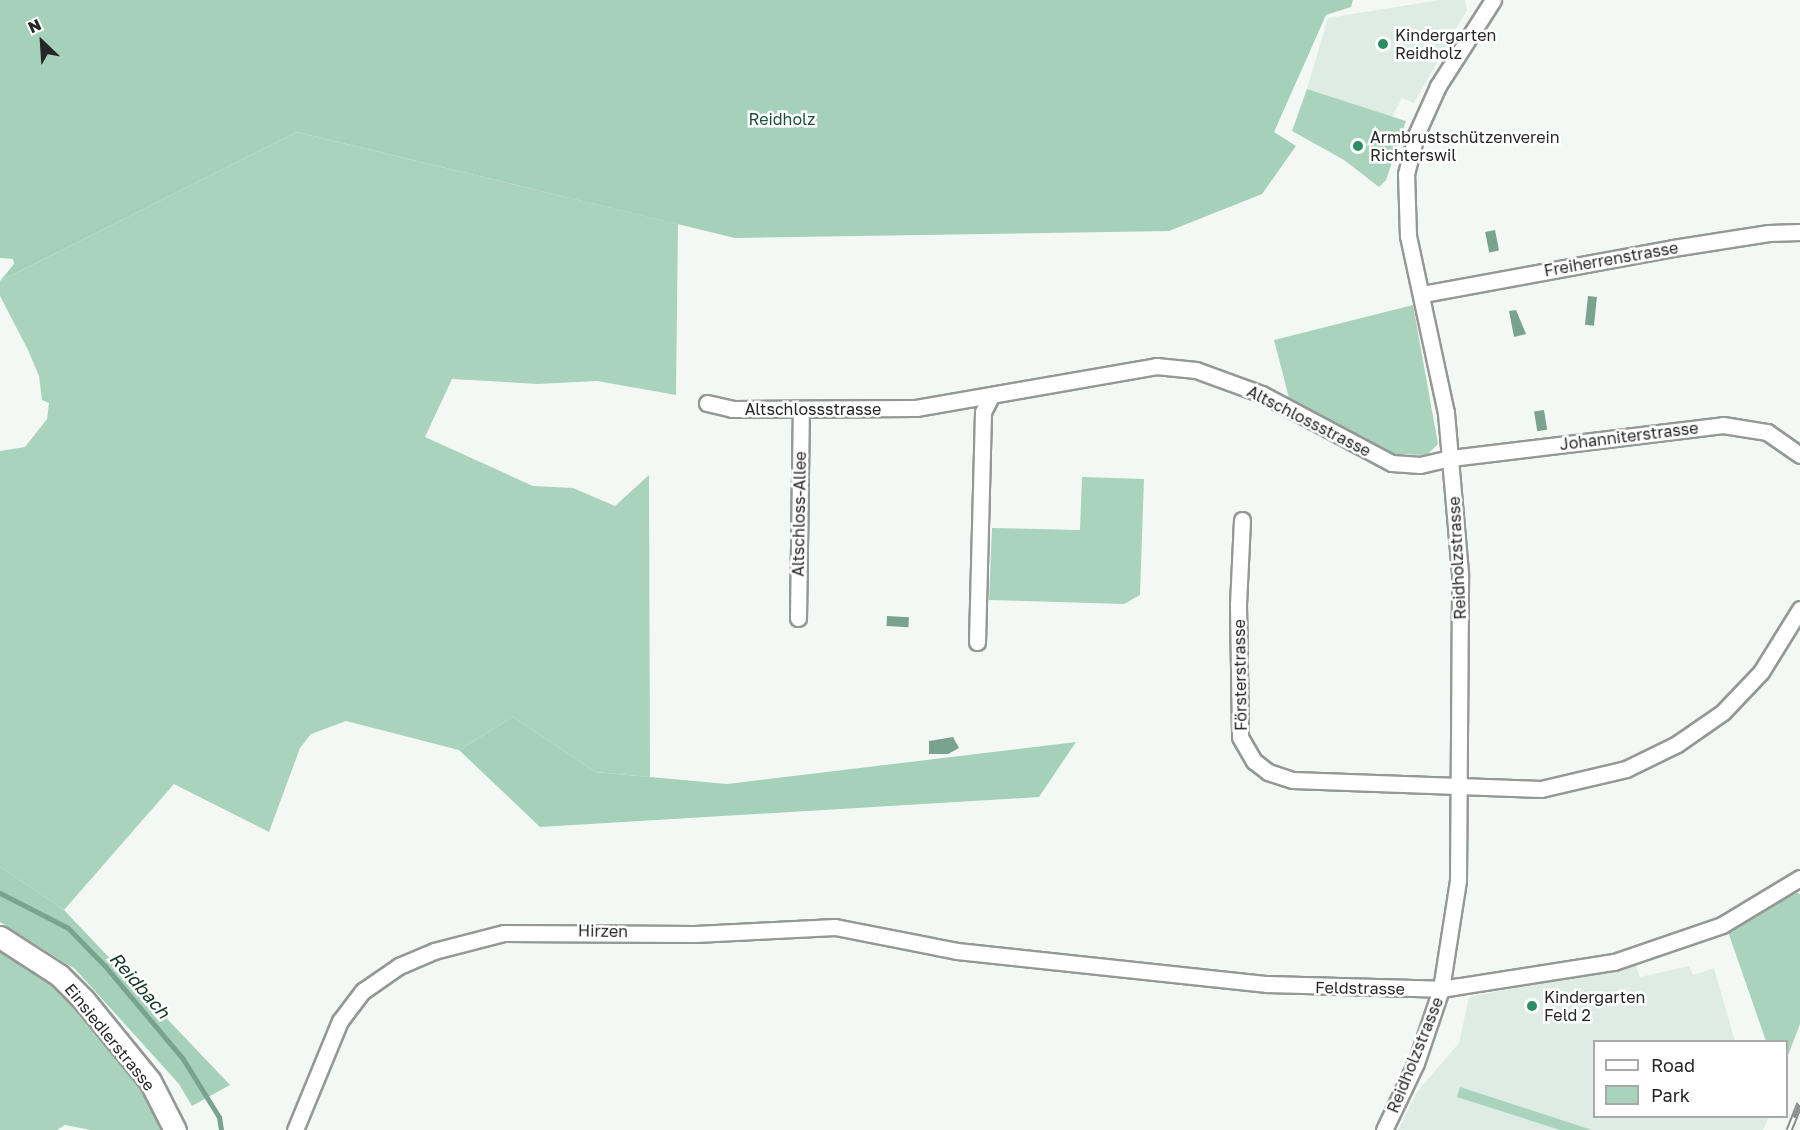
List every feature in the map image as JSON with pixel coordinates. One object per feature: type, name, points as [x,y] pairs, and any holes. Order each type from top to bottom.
[{"type":"main road","name":"Einsiedlerstrasse","points":[[0,937],[59,975],[84,1000],[150,1081],[175,1130]]},
{"type":"street","name":"Reidholzstrasse","points":[[1384,1130],[1416,1063],[1441,989],[1458,880],[1460,573],[1451,458],[1440,374],[1406,216],[1410,154],[1449,64],[1493,0]]},
{"type":"street","name":"Freiherrenstrasse","points":[[1423,294],[1673,248],[1800,232]]},
{"type":"street","name":"Altschlossstrasse","points":[[707,403],[732,409],[916,408],[1156,366],[1196,370],[1262,394],[1392,463],[1420,465],[1451,458]]},
{"type":"street","points":[[977,642],[983,412],[991,396]]},
{"type":"street","name":"Altschloss-Allee","points":[[798,618],[801,409]]},
{"type":"street","name":"Johanniterstrasse","points":[[1451,458],[1723,425],[1767,432],[1800,455]]},
{"type":"street","name":"Försterstrasse","points":[[1242,520],[1238,705],[1240,737],[1254,762],[1268,772],[1293,780],[1458,789]]},
{"type":"street","points":[[1458,789],[1570,785],[1626,769],[1660,753],[1708,723],[1743,693],[1777,651],[1800,609]]},
{"type":"street","name":"Feldstrasse","points":[[1009,954],[1267,984],[1441,989],[1614,962],[1722,925],[1800,878]]},
{"type":"street","name":"Hirzen","points":[[295,1130],[340,1021],[363,991],[399,966],[434,951],[494,935],[557,930],[695,934],[835,927],[957,951],[1009,954]]},
{"type":"shaded area","name":"Kindergarten Reidholz","points":[[1439,0],[1465,0],[1467,10],[1414,103],[1402,98],[1392,117],[1307,89],[1328,18]]},
{"type":"shaded area","points":[[1495,230],[1499,251],[1489,253],[1485,232]]},
{"type":"shaded area","points":[[1588,296],[1597,297],[1594,326],[1585,325]]},
{"type":"shaded area","points":[[1516,310],[1526,334],[1514,337],[1509,311]]},
{"type":"shaded area","points":[[1544,410],[1547,430],[1537,431],[1534,412]]},
{"type":"shaded area","points":[[887,616],[909,617],[908,627],[886,626]]},
{"type":"shaded area","points":[[953,737],[959,748],[948,754],[929,754],[929,741]]},
{"type":"shaded area","points":[[1635,964],[1640,977],[1689,966],[1693,975],[1714,968],[1735,1040],[1593,1040],[1593,1118],[1769,1118],[1763,1130],[1398,1130],[1417,1092],[1459,1043],[1469,997]]},
{"type":"green space","name":"Reidholz","points":[[0,0],[1353,0],[1351,7],[1326,15],[1274,132],[1296,146],[1262,194],[1169,231],[735,238],[297,132],[0,281],[14,264],[13,259],[0,258]]},
{"type":"green space","name":"Armbrustschützenverein Richterswil","points":[[1307,89],[1406,121],[1386,180],[1379,187],[1344,160],[1292,131]]},
{"type":"green space","points":[[297,132],[678,224],[676,395],[597,381],[538,384],[452,379],[425,437],[533,486],[573,488],[615,506],[649,475],[650,777],[595,772],[513,717],[459,750],[346,721],[311,734],[300,748],[269,832],[174,784],[64,910],[0,867],[0,451],[25,447],[47,419],[49,403],[42,400],[39,376],[0,296],[0,281]]},
{"type":"green space","points":[[1413,305],[1438,444],[1427,455],[1389,454],[1289,398],[1274,340]]},
{"type":"green space","points":[[1082,477],[1144,479],[1140,595],[1124,604],[989,600],[992,528],[1080,530]]},
{"type":"green space","points":[[513,717],[595,772],[727,784],[1076,742],[1039,797],[540,827],[459,750]]},
{"type":"green space","points":[[0,867],[64,910],[230,1085],[192,1106],[179,1084],[75,969],[0,922]]},
{"type":"green space","points":[[1790,890],[1800,894],[1800,1024],[1788,1055],[1788,1040],[1766,1040],[1726,926]]},
{"type":"green space","points":[[0,945],[60,983],[147,1085],[169,1130],[91,1130],[65,1125],[57,1130],[0,1130]]},
{"type":"green space","points":[[1460,1087],[1592,1130],[1560,1130],[1457,1097]]},
{"type":"waterway","name":"Reidbach","points":[[0,893],[68,928],[105,966],[183,1059],[219,1117],[221,1130]]},
{"type":"railway","points":[[1789,1130],[1800,1103]]},
{"type":"place","name":"Kindergarten Reidholz","points":[[1383,44]]},
{"type":"place","name":"Armbrustschützenverein Richterswil","points":[[1358,146]]},
{"type":"place","name":"Kindergarten Feld 2","points":[[1532,1006]]}]
